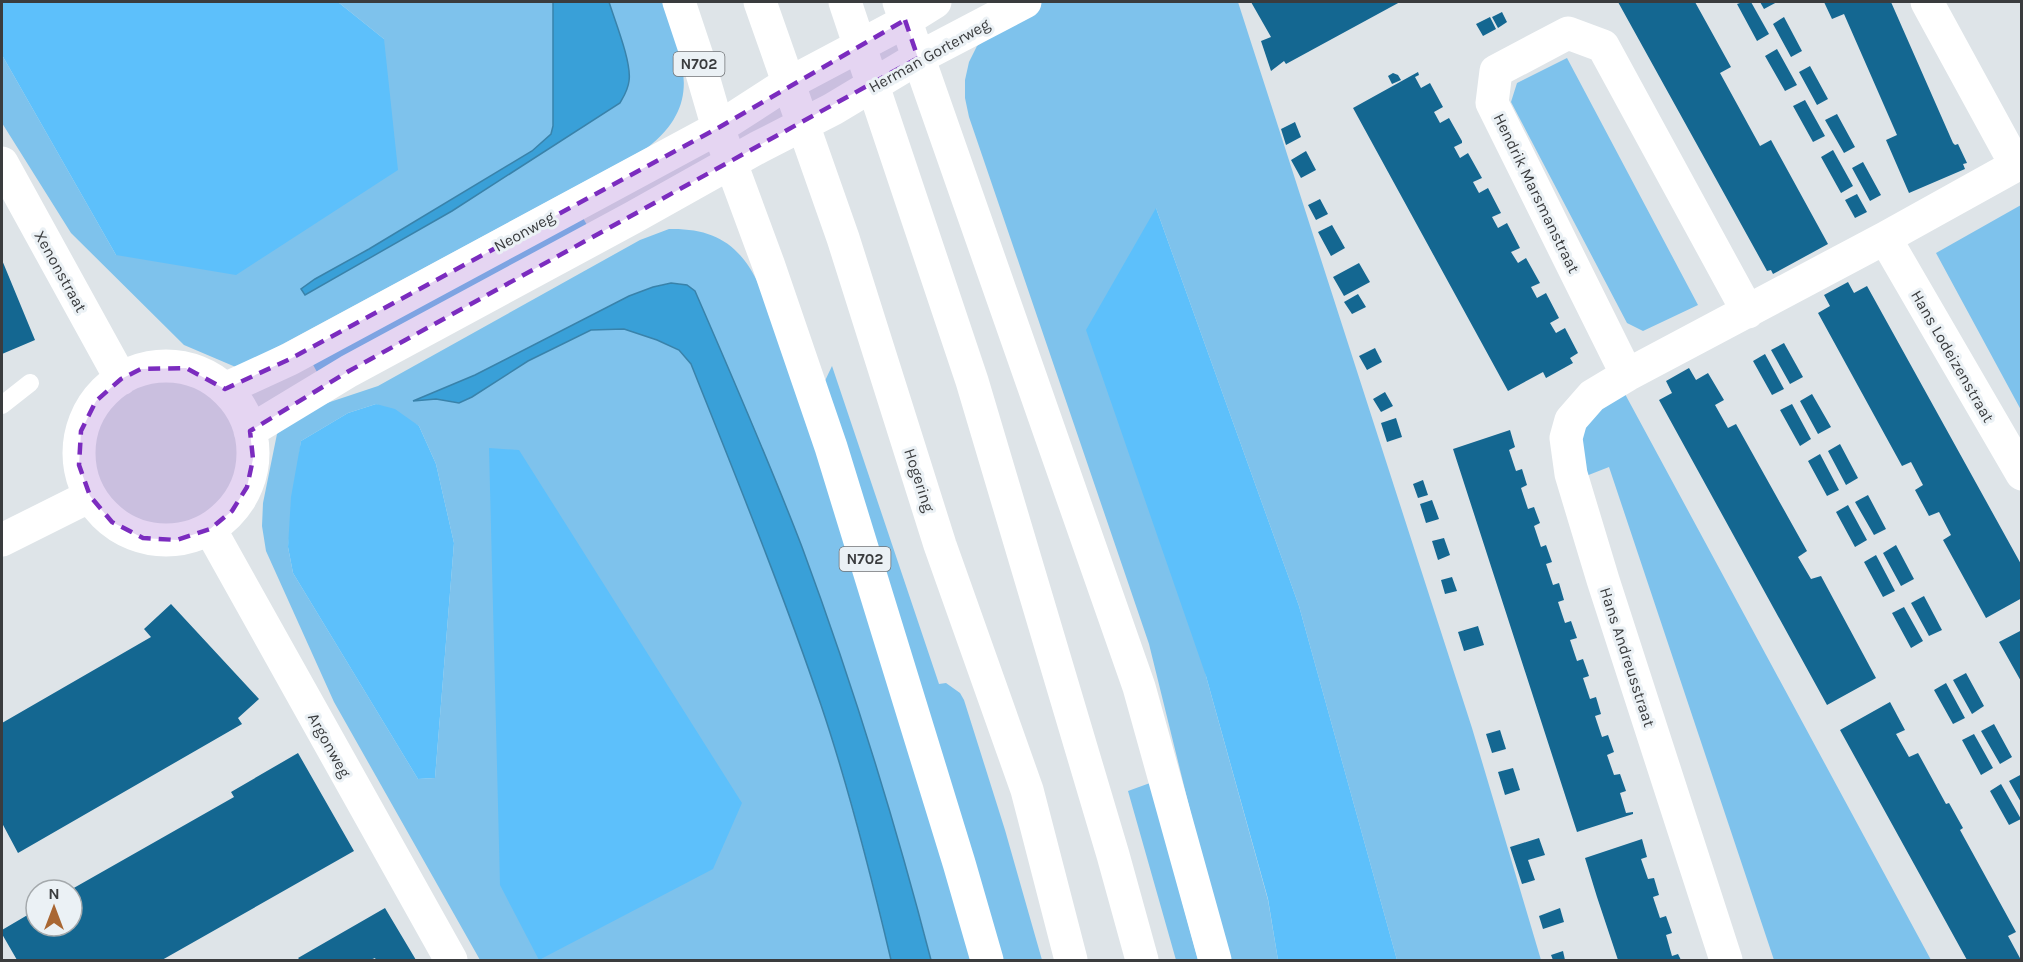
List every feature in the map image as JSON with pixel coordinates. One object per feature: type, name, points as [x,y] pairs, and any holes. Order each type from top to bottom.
[{"type":"main road","name":"N702","points":[[679,2],[718,128],[769,266],[831,447],[987,960]]},
{"type":"main road","name":"Hogering","points":[[760,2],[843,238],[940,545],[1027,790],[1071,960]]},
{"type":"main road","points":[[845,2],[972,381],[1110,844],[1142,960]]},
{"type":"main road","points":[[935,2],[900,16],[913,61],[1139,687],[1215,960]]},
{"type":"main road","name":"Herman Gorterweg","points":[[731,163],[833,109],[913,61],[1025,2]]},
{"type":"main road","points":[[1628,375],[2019,164],[1927,2]]},
{"type":"main road","name":"Neonweg","points":[[225,389],[290,359],[718,128],[780,88],[819,68],[900,16]]},
{"type":"main road","name":"Hendrik Marsmanstraat","points":[[1628,375],[1492,103],[1496,71],[1558,38],[1568,33],[1604,46],[1748,312]]},
{"type":"main road","name":"Xenonstraat","points":[[2,163],[121,379]]},
{"type":"main road","points":[[250,431],[349,371],[731,163]]},
{"type":"main road","name":"Hans Lodeizenstraat","points":[[1885,238],[2022,474]]},
{"type":"main road","points":[[164,366],[186,368],[207,376],[225,389],[241,409],[250,431],[253,459],[247,487],[232,511],[210,529],[177,540],[143,538],[112,522],[90,496],[79,465],[81,431],[96,401],[121,379],[141,369],[164,366]]},
{"type":"main road","name":"Hans Andreusstraat","points":[[1628,375],[1592,396],[1571,420],[1566,438],[1571,474],[1726,960]]},
{"type":"main road","points":[[2,540],[90,496]]},
{"type":"main road","name":"Argonweg","points":[[210,529],[451,960]]},
{"type":"lane","points":[[2,405],[30,382]]},
{"type":"highlighted area","points":[[905,20],[918,58],[349,371],[250,431],[253,459],[247,487],[232,511],[210,529],[177,540],[143,538],[112,522],[90,496],[79,465],[81,431],[96,401],[121,379],[141,369],[186,368],[225,389],[290,359],[718,128]]},
{"type":"shaded area","points":[[2,2],[338,2],[384,39],[398,170],[236,275],[116,255],[2,55]]},
{"type":"shaded area","points":[[338,2],[553,2],[553,126],[551,134],[532,151],[315,279],[305,295],[452,211],[620,103],[628,87],[629,73],[626,53],[609,2],[662,2],[681,61],[684,80],[683,97],[677,114],[665,131],[647,148],[238,368],[184,345],[71,233],[2,123],[2,55],[116,255],[384,39]]},
{"type":"shaded area","points":[[553,2],[609,2],[626,53],[629,73],[628,87],[620,103],[452,211],[305,295],[301,289],[315,279],[532,151],[551,134],[553,126]]},
{"type":"shaded area","points":[[1039,2],[1238,2],[1472,728],[1541,960],[1397,960],[1299,606],[1156,208],[1206,676],[1268,900],[1278,960],[1227,960],[1149,644],[969,117],[965,98],[965,80],[969,62],[977,46]]},
{"type":"shaded area","points":[[1567,58],[1698,305],[1643,331],[1627,323],[1511,102],[1517,83]]},
{"type":"shaded area","points":[[2021,205],[2021,410],[1936,253]]},
{"type":"shaded area","points":[[1156,208],[1299,606],[1397,960],[1278,960],[1268,899],[1206,676],[1086,330]]},
{"type":"shaded area","points":[[579,211],[587,225],[317,372],[311,361]]},
{"type":"shaded area","points":[[669,229],[685,229],[712,235],[734,249],[752,271],[759,285],[880,643],[971,960],[931,960],[921,921],[695,291],[685,285],[670,284],[653,287],[475,375],[416,400],[436,399],[459,403],[528,361],[591,330],[624,329],[657,340],[679,350],[691,364],[776,578],[822,707],[859,833],[891,960],[480,960],[334,702],[266,551],[262,526],[263,503],[277,434],[284,424],[309,409],[378,386],[640,240]],"holes":[[[376,404],[419,426],[436,464],[454,543],[435,778],[418,779],[293,573],[288,547],[301,441],[348,413]]]},
{"type":"shaded area","points":[[671,283],[687,285],[695,291],[802,547],[872,752],[931,960],[891,960],[850,800],[806,662],[691,364],[679,350],[624,329],[591,330],[528,361],[459,403],[436,399],[413,401],[475,375],[629,296]]},
{"type":"shaded area","points":[[832,366],[939,684],[946,683],[960,693],[964,700],[1005,830],[1042,960],[996,960],[823,385]]},
{"type":"shaded area","points":[[1625,394],[1931,960],[1774,960],[1609,467],[1586,476],[1582,437],[1590,416]]},
{"type":"shaded area","points":[[376,404],[395,409],[419,426],[436,464],[454,543],[435,778],[418,779],[293,573],[288,547],[291,497],[301,441],[348,413]]},
{"type":"shaded area","points":[[489,448],[519,450],[742,803],[713,869],[539,960],[500,885]]},
{"type":"shaded area","points":[[1150,783],[1198,960],[1176,960],[1128,791]]},
{"type":"building","points":[[1251,2],[1400,2],[1286,64],[1284,61],[1271,71],[1261,41],[1271,37]]},
{"type":"building","points":[[1618,2],[1695,2],[1731,67],[1720,73],[1760,146],[1771,140],[1828,244],[1773,274],[1771,270],[1767,271]]},
{"type":"building","points":[[1751,2],[1769,34],[1757,41],[1737,4]]},
{"type":"building","points":[[1760,2],[1777,2],[1764,9]]},
{"type":"building","points":[[1824,2],[1891,2],[1953,143],[1958,144],[1967,163],[1963,164],[1965,169],[1909,193],[1886,140],[1897,135],[1844,14],[1832,19]]},
{"type":"building","points":[[1502,12],[1507,22],[1498,28],[1492,17]]},
{"type":"building","points":[[1490,17],[1496,29],[1483,36],[1476,24]]},
{"type":"building","points":[[1784,17],[1802,51],[1791,57],[1773,24]]},
{"type":"building","points":[[1777,49],[1797,85],[1785,91],[1765,56]]},
{"type":"building","points":[[1810,66],[1828,99],[1817,105],[1799,72]]},
{"type":"building","points":[[1418,72],[1419,75],[1415,77],[1421,88],[1430,83],[1443,107],[1434,112],[1440,123],[1449,118],[1462,141],[1454,147],[1460,158],[1468,153],[1482,178],[1473,182],[1479,193],[1488,188],[1501,213],[1492,217],[1498,228],[1507,223],[1520,248],[1511,252],[1518,263],[1526,258],[1540,283],[1531,287],[1537,298],[1546,293],[1559,318],[1550,323],[1556,333],[1565,328],[1578,353],[1570,358],[1573,363],[1546,378],[1543,372],[1508,391],[1353,108]]},
{"type":"building","points":[[1393,73],[1401,80],[1392,84],[1388,76]]},
{"type":"building","points":[[1805,100],[1825,136],[1813,142],[1793,106]]},
{"type":"building","points":[[1837,114],[1855,147],[1844,153],[1825,120]]},
{"type":"building","points":[[1295,122],[1301,137],[1286,145],[1281,129]]},
{"type":"building","points":[[1833,150],[1853,186],[1841,193],[1821,157]]},
{"type":"building","points":[[1306,151],[1316,170],[1301,178],[1291,160]]},
{"type":"building","points":[[1863,162],[1881,195],[1870,201],[1852,168]]},
{"type":"building","points":[[1857,194],[1867,212],[1855,218],[1845,200]]},
{"type":"building","points":[[1320,199],[1328,214],[1316,220],[1308,205]]},
{"type":"building","points":[[1332,225],[1345,248],[1331,256],[1318,232]]},
{"type":"building","points":[[2,260],[35,340],[2,354]]},
{"type":"building","points":[[1359,263],[1370,282],[1344,296],[1333,277]]},
{"type":"building","points":[[1848,282],[1854,293],[1867,286],[2022,566],[2022,598],[1986,618],[1943,540],[1951,535],[1939,512],[1929,516],[1915,490],[1923,485],[1911,462],[1902,466],[1818,313],[1830,306],[1824,295]]},
{"type":"building","points":[[1358,294],[1366,307],[1352,314],[1344,302]]},
{"type":"building","points":[[1784,343],[1803,377],[1790,384],[1771,350]]},
{"type":"building","points":[[1375,348],[1382,362],[1367,370],[1359,356]]},
{"type":"building","points":[[1765,354],[1784,389],[1772,395],[1753,361]]},
{"type":"building","points":[[1689,368],[1696,380],[1708,373],[1724,400],[1715,405],[1728,428],[1736,424],[1807,551],[1798,557],[1811,579],[1821,576],[1876,678],[1827,705],[1659,400],[1672,393],[1666,381]]},
{"type":"building","points":[[1385,392],[1393,406],[1381,412],[1373,399]]},
{"type":"building","points":[[1812,394],[1831,427],[1818,434],[1800,401]]},
{"type":"building","points":[[1792,404],[1811,439],[1800,446],[1780,410]]},
{"type":"building","points":[[1396,418],[1402,437],[1387,442],[1381,423]]},
{"type":"building","points":[[1510,430],[1515,447],[1509,450],[1516,471],[1522,469],[1527,485],[1521,488],[1528,509],[1534,507],[1540,523],[1534,526],[1541,547],[1546,545],[1552,562],[1546,564],[1553,585],[1559,583],[1564,600],[1558,602],[1565,623],[1571,621],[1577,638],[1570,640],[1577,661],[1583,659],[1589,676],[1583,678],[1590,699],[1596,697],[1601,714],[1595,716],[1602,737],[1608,735],[1614,752],[1607,755],[1614,775],[1620,774],[1626,791],[1620,793],[1626,813],[1633,812],[1633,814],[1577,832],[1453,449]]},
{"type":"building","points":[[1840,444],[1858,478],[1846,485],[1828,451]]},
{"type":"building","points":[[1820,454],[1839,490],[1827,496],[1808,461]]},
{"type":"building","points":[[1423,480],[1428,495],[1418,498],[1413,484]]},
{"type":"building","points":[[1868,495],[1886,529],[1874,535],[1855,502]]},
{"type":"building","points":[[1432,500],[1439,519],[1426,523],[1420,504]]},
{"type":"building","points":[[1848,505],[1867,540],[1855,547],[1836,512]]},
{"type":"building","points":[[1444,538],[1450,555],[1438,560],[1432,541]]},
{"type":"building","points":[[1896,545],[1914,579],[1901,586],[1883,553]]},
{"type":"building","points":[[1876,555],[1895,591],[1883,597],[1864,562]]},
{"type":"building","points":[[1452,577],[1457,591],[1445,594],[1441,580]]},
{"type":"building","points":[[1924,596],[1942,630],[1929,636],[1911,603]]},
{"type":"building","points":[[171,604],[259,699],[238,718],[242,724],[18,853],[2,823],[2,723],[151,637],[144,629]]},
{"type":"building","points":[[1904,607],[1923,641],[1911,648],[1892,613]]},
{"type":"building","points":[[1478,626],[1484,645],[1464,651],[1458,632]]},
{"type":"building","points":[[2022,630],[2022,683],[1999,642]]},
{"type":"building","points":[[1966,673],[1984,706],[1972,714],[1953,680]]},
{"type":"building","points":[[1946,683],[1965,718],[1953,724],[1934,690]]},
{"type":"building","points":[[1890,702],[1905,730],[1896,734],[1909,757],[1918,753],[1946,804],[1949,803],[1963,828],[1960,830],[2016,932],[2008,936],[2021,960],[1967,960],[1840,730]]},
{"type":"building","points":[[1994,724],[2012,757],[2000,764],[1981,731]]},
{"type":"building","points":[[1500,730],[1506,749],[1492,753],[1486,734]]},
{"type":"building","points":[[1974,734],[1993,768],[1981,775],[1962,740]]},
{"type":"building","points":[[298,753],[354,851],[162,960],[17,960],[2,930],[24,917],[24,938],[84,938],[84,882],[234,797],[231,792]]},
{"type":"building","points":[[1513,768],[1520,790],[1505,795],[1498,772]]},
{"type":"building","points":[[2022,774],[2022,804],[2009,781]]},
{"type":"building","points":[[2001,784],[2021,819],[2009,825],[1990,791]]},
{"type":"building","points":[[1539,838],[1545,855],[1528,860],[1535,880],[1522,884],[1510,847]]},
{"type":"building","points":[[1642,839],[1647,857],[1641,859],[1648,879],[1654,878],[1659,895],[1653,897],[1660,918],[1666,916],[1672,933],[1666,935],[1672,956],[1678,954],[1681,960],[1618,960],[1597,897],[1585,858]]},
{"type":"building","points":[[385,908],[416,960],[376,960],[375,958],[370,960],[300,960],[298,958]]},
{"type":"building","points":[[1560,908],[1564,922],[1543,929],[1539,916]]},
{"type":"building","points":[[1563,951],[1565,960],[1553,960],[1551,955]]}]
